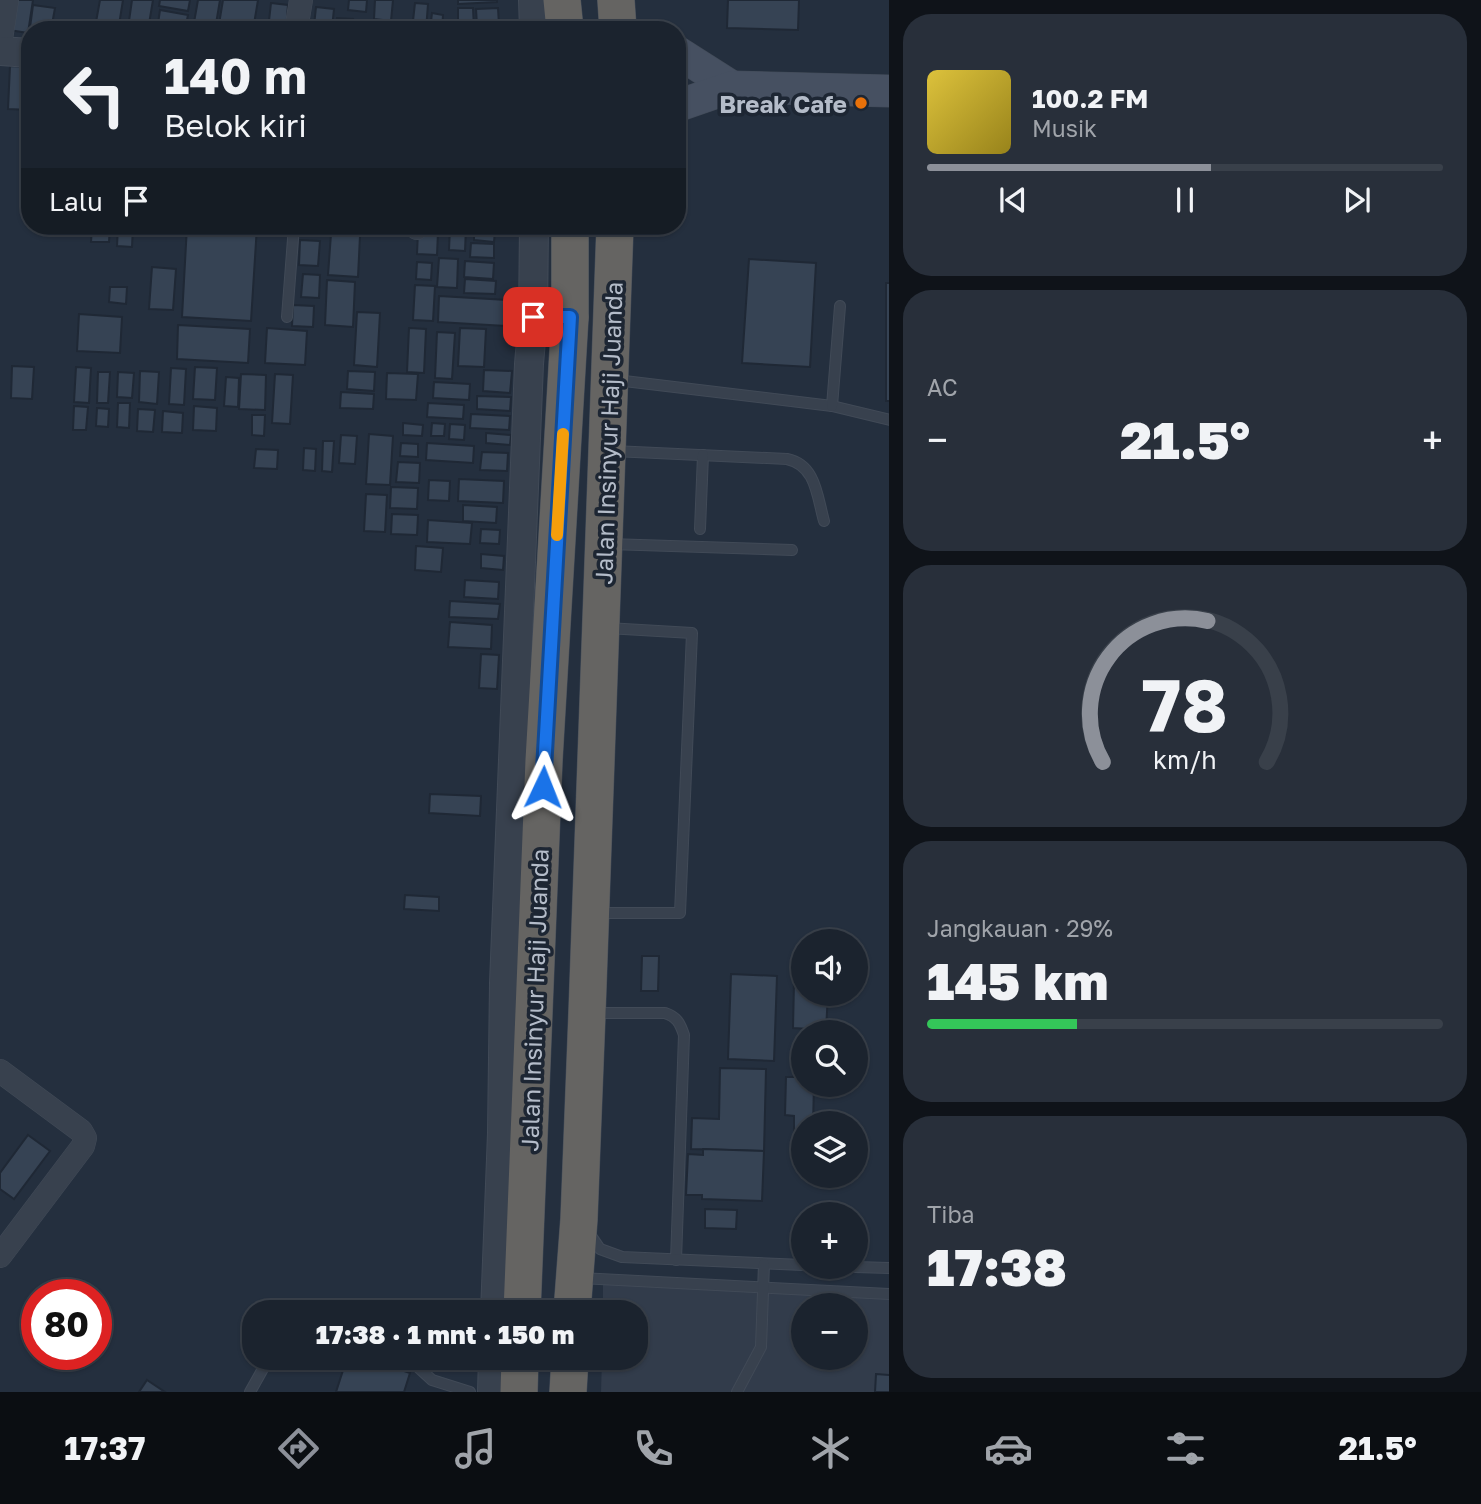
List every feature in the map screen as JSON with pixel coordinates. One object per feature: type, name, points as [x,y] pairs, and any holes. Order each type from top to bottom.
[{"type":"highway","points":[[562,0],[564,21]]},
{"type":"highway","points":[[616,0],[617,21]]},
{"type":"highway","name":"Jalan Insinyur Haji Juanda","points":[[522,1300],[544,760],[570,317],[570,235]]},
{"type":"highway","name":"Jalan Insinyur Haji Juanda","points":[[573,1295],[579,1219],[597,763],[615,235]]},
{"type":"highway","points":[[533,317],[570,317]]},
{"type":"highway","points":[[544,760],[597,763]]},
{"type":"highway","points":[[519,1392],[520,1370]]},
{"type":"highway","points":[[568,1392],[569,1370]]},
{"type":"main road","points":[[686,58],[732,87]]},
{"type":"main road","points":[[686,103],[732,87],[889,91]]},
{"type":"street","points":[[7,0],[0,48],[21,52]]},
{"type":"street","points":[[298,21],[301,0]]},
{"type":"street","points":[[533,0],[534,21]]},
{"type":"street","name":"Jalan Insinyur Haji Juanda","points":[[495,1300],[504,983],[533,317],[534,235]]},
{"type":"street","points":[[0,1071],[81,1131],[85,1138],[83,1146],[0,1256]]},
{"type":"street","points":[[492,1392],[493,1370]]},
{"type":"lane","points":[[287,317],[293,235]]},
{"type":"lane","points":[[832,406],[840,306]]},
{"type":"lane","points":[[610,379],[832,406],[889,421]]},
{"type":"lane","points":[[606,451],[798,461],[807,468],[812,477],[824,521]]},
{"type":"lane","points":[[700,529],[703,455]]},
{"type":"lane","points":[[603,544],[792,551]]},
{"type":"lane","points":[[591,913],[680,913],[692,633],[600,627]]},
{"type":"lane","points":[[587,1013],[665,1013],[673,1015],[680,1023],[684,1035],[676,1260]]},
{"type":"lane","points":[[579,1219],[600,1249],[622,1257],[791,1265]]},
{"type":"lane","points":[[737,1392],[761,1347],[764,1264]]},
{"type":"lane","points":[[868,1267],[889,1268]]},
{"type":"lane","points":[[573,1295],[764,1287],[889,1294]]},
{"type":"lane","points":[[250,1392],[262,1370]]},
{"type":"lane","points":[[421,1370],[432,1380],[470,1392]]},
{"type":"shaded area","points":[[603,1282],[791,1293],[791,1370],[868,1370],[868,1298],[889,1299],[889,1392],[601,1392],[602,1370],[648,1370],[648,1300],[603,1300]]},
{"type":"building","points":[[14,0],[33,0],[30,21],[21,21],[21,32],[9,30]]},
{"type":"building","points":[[100,0],[123,0],[120,21],[96,21]]},
{"type":"building","points":[[132,0],[153,0],[150,21],[129,21]]},
{"type":"building","points":[[160,0],[190,0],[188,11],[159,6]]},
{"type":"building","points":[[198,0],[220,0],[216,21],[194,21]]},
{"type":"building","points":[[223,0],[258,0],[254,21],[220,21]]},
{"type":"building","points":[[349,0],[367,0],[366,12],[348,10]]},
{"type":"building","points":[[375,0],[393,0],[391,21],[374,19]]},
{"type":"building","points":[[458,0],[497,0],[497,2],[458,4]]},
{"type":"building","points":[[728,0],[799,0],[798,30],[727,28]]},
{"type":"building","points":[[271,3],[288,5],[287,21],[269,21]]},
{"type":"building","points":[[415,3],[428,4],[427,21],[413,21]]},
{"type":"building","points":[[33,5],[55,8],[53,21],[31,21]]},
{"type":"building","points":[[316,7],[334,9],[333,21],[315,21]]},
{"type":"building","points":[[458,8],[473,8],[474,21],[458,21]]},
{"type":"building","points":[[498,8],[499,21],[477,21],[476,9]]},
{"type":"building","points":[[160,10],[188,15],[187,21],[158,21]]},
{"type":"building","points":[[432,13],[443,15],[443,21],[431,21]]},
{"type":"building","points":[[337,18],[353,19],[353,21],[337,21]]},
{"type":"building","points":[[10,66],[21,67],[21,110],[8,109]]},
{"type":"building","points":[[91,235],[109,235],[109,242],[91,242]]},
{"type":"building","points":[[118,235],[133,235],[132,247],[117,246]]},
{"type":"building","points":[[187,235],[256,235],[251,321],[182,317]]},
{"type":"building","points":[[331,235],[360,236],[358,277],[328,275]]},
{"type":"building","points":[[418,235],[438,235],[437,255],[417,254]]},
{"type":"building","points":[[450,235],[466,235],[465,251],[449,250]]},
{"type":"building","points":[[474,235],[495,235],[494,242],[474,240]]},
{"type":"building","points":[[300,240],[320,241],[318,266],[299,265]]},
{"type":"building","points":[[471,243],[494,244],[494,258],[470,257]]},
{"type":"building","points":[[439,258],[458,259],[457,288],[437,287]]},
{"type":"building","points":[[749,259],[816,263],[810,367],[742,363]]},
{"type":"building","points":[[465,261],[494,263],[493,279],[464,277]]},
{"type":"building","points":[[417,262],[432,263],[431,280],[416,279]]},
{"type":"building","points":[[152,267],[176,269],[173,310],[149,309]]},
{"type":"building","points":[[303,274],[320,275],[319,298],[301,297]]},
{"type":"building","points":[[465,279],[496,281],[495,294],[464,293]]},
{"type":"building","points":[[327,280],[355,282],[353,327],[325,325]]},
{"type":"building","points":[[886,283],[889,283],[889,401],[886,401]]},
{"type":"building","points":[[415,285],[435,286],[433,321],[413,320]]},
{"type":"building","points":[[110,287],[127,287],[126,304],[109,302]]},
{"type":"building","points":[[439,296],[507,300],[506,326],[438,322]]},
{"type":"building","points":[[293,305],[314,306],[313,327],[292,326]]},
{"type":"building","points":[[357,312],[380,313],[377,367],[354,365]]},
{"type":"building","points":[[79,314],[122,317],[120,353],[77,351]]},
{"type":"building","points":[[178,325],[250,329],[248,363],[177,359]]},
{"type":"building","points":[[267,328],[307,331],[305,365],[265,363]]},
{"type":"building","points":[[409,328],[426,329],[424,373],[407,372]]},
{"type":"building","points":[[460,328],[486,329],[484,367],[458,366]]},
{"type":"building","points":[[437,332],[455,333],[452,379],[435,378]]},
{"type":"building","points":[[12,366],[34,367],[32,399],[11,398]]},
{"type":"building","points":[[76,367],[91,368],[89,403],[74,402]]},
{"type":"building","points":[[195,367],[217,368],[215,400],[193,399]]},
{"type":"building","points":[[171,368],[186,369],[184,405],[169,404]]},
{"type":"building","points":[[484,370],[512,371],[510,393],[483,391]]},
{"type":"building","points":[[140,371],[159,372],[157,404],[139,402]]},
{"type":"building","points":[[348,371],[375,372],[374,391],[347,389]]},
{"type":"building","points":[[98,372],[110,372],[108,403],[97,403]]},
{"type":"building","points":[[118,372],[134,373],[132,398],[117,397]]},
{"type":"building","points":[[387,373],[418,374],[416,400],[386,399]]},
{"type":"building","points":[[241,374],[266,375],[265,410],[239,409]]},
{"type":"building","points":[[275,374],[293,375],[290,424],[272,423]]},
{"type":"building","points":[[226,377],[239,378],[238,407],[224,406]]},
{"type":"building","points":[[434,382],[470,384],[469,400],[433,398]]},
{"type":"building","points":[[341,392],[374,394],[373,409],[340,408]]},
{"type":"building","points":[[477,396],[511,397],[510,411],[477,409]]},
{"type":"building","points":[[118,403],[130,403],[129,428],[117,427]]},
{"type":"building","points":[[428,403],[464,405],[463,419],[427,417]]},
{"type":"building","points":[[74,406],[88,407],[86,430],[73,430]]},
{"type":"building","points":[[194,406],[217,408],[216,431],[193,430]]},
{"type":"building","points":[[97,408],[109,409],[108,427],[96,426]]},
{"type":"building","points":[[138,409],[155,410],[153,432],[137,431]]},
{"type":"building","points":[[163,411],[183,413],[182,433],[162,432]]},
{"type":"building","points":[[471,414],[510,416],[509,430],[470,428]]},
{"type":"building","points":[[252,415],[265,415],[264,436],[252,435]]},
{"type":"building","points":[[403,423],[423,425],[422,436],[403,435]]},
{"type":"building","points":[[432,423],[445,424],[444,436],[431,436]]},
{"type":"building","points":[[450,424],[465,425],[464,440],[449,439]]},
{"type":"building","points":[[486,433],[511,435],[510,445],[486,443]]},
{"type":"building","points":[[369,434],[393,436],[390,485],[366,484]]},
{"type":"building","points":[[341,435],[357,436],[355,464],[339,463]]},
{"type":"building","points":[[323,441],[334,441],[332,472],[322,471]]},
{"type":"building","points":[[401,443],[418,444],[418,457],[400,456]]},
{"type":"building","points":[[427,443],[474,446],[473,463],[426,460]]},
{"type":"building","points":[[304,448],[316,449],[315,471],[303,470]]},
{"type":"building","points":[[256,449],[278,450],[277,469],[254,468]]},
{"type":"building","points":[[482,452],[508,453],[507,471],[480,470]]},
{"type":"building","points":[[398,462],[420,463],[419,483],[396,482]]},
{"type":"building","points":[[459,479],[504,481],[503,503],[458,501]]},
{"type":"building","points":[[429,480],[450,481],[449,501],[428,500]]},
{"type":"building","points":[[391,487],[418,488],[417,509],[390,508]]},
{"type":"building","points":[[366,494],[387,495],[385,532],[364,531]]},
{"type":"building","points":[[463,505],[497,507],[496,523],[463,521]]},
{"type":"building","points":[[392,514],[418,515],[417,535],[391,534]]},
{"type":"building","points":[[428,520],[472,523],[470,544],[427,542]]},
{"type":"building","points":[[481,529],[500,530],[499,544],[480,543]]},
{"type":"building","points":[[416,546],[443,548],[441,572],[415,570]]},
{"type":"building","points":[[481,554],[504,556],[503,570],[481,568]]},
{"type":"building","points":[[465,580],[499,582],[498,599],[464,597]]},
{"type":"building","points":[[450,601],[500,604],[498,619],[449,617]]},
{"type":"building","points":[[450,622],[492,625],[491,649],[448,647]]},
{"type":"building","points":[[481,654],[499,655],[497,689],[479,688]]},
{"type":"building","points":[[430,794],[481,796],[480,816],[429,813]]},
{"type":"building","points":[[405,895],[439,897],[439,911],[404,909]]},
{"type":"building","points":[[642,956],[659,956],[658,991],[641,991]]},
{"type":"building","points":[[731,974],[777,976],[774,1061],[728,1059]]},
{"type":"building","points":[[793,1006],[827,1006],[827,1020],[793,1020]]},
{"type":"building","points":[[720,1068],[766,1069],[764,1151],[691,1149],[692,1118],[719,1119]]},
{"type":"building","points":[[786,1077],[791,1077],[791,1097],[814,1097],[813,1111],[791,1111],[791,1116],[785,1115]]},
{"type":"building","points":[[28,1135],[50,1151],[14,1199],[0,1189],[0,1173]]},
{"type":"building","points":[[703,1149],[764,1151],[762,1201],[702,1199],[702,1195],[686,1195],[688,1154],[703,1155]]},
{"type":"building","points":[[705,1209],[737,1210],[736,1229],[705,1228]]},
{"type":"building","points":[[343,1370],[401,1370],[410,1373],[404,1392],[336,1392]]},
{"type":"building","points":[[876,1374],[889,1375],[889,1392],[875,1392]]},
{"type":"building","points":[[147,1380],[165,1392],[139,1392]]},
{"type":"slow traffic","points":[[557,535],[563,434]]},
{"type":"place","name":"Break Cafe","points":[[861,103]]},
{"type":"route","points":[[533,317],[570,317],[543,787]]}]
